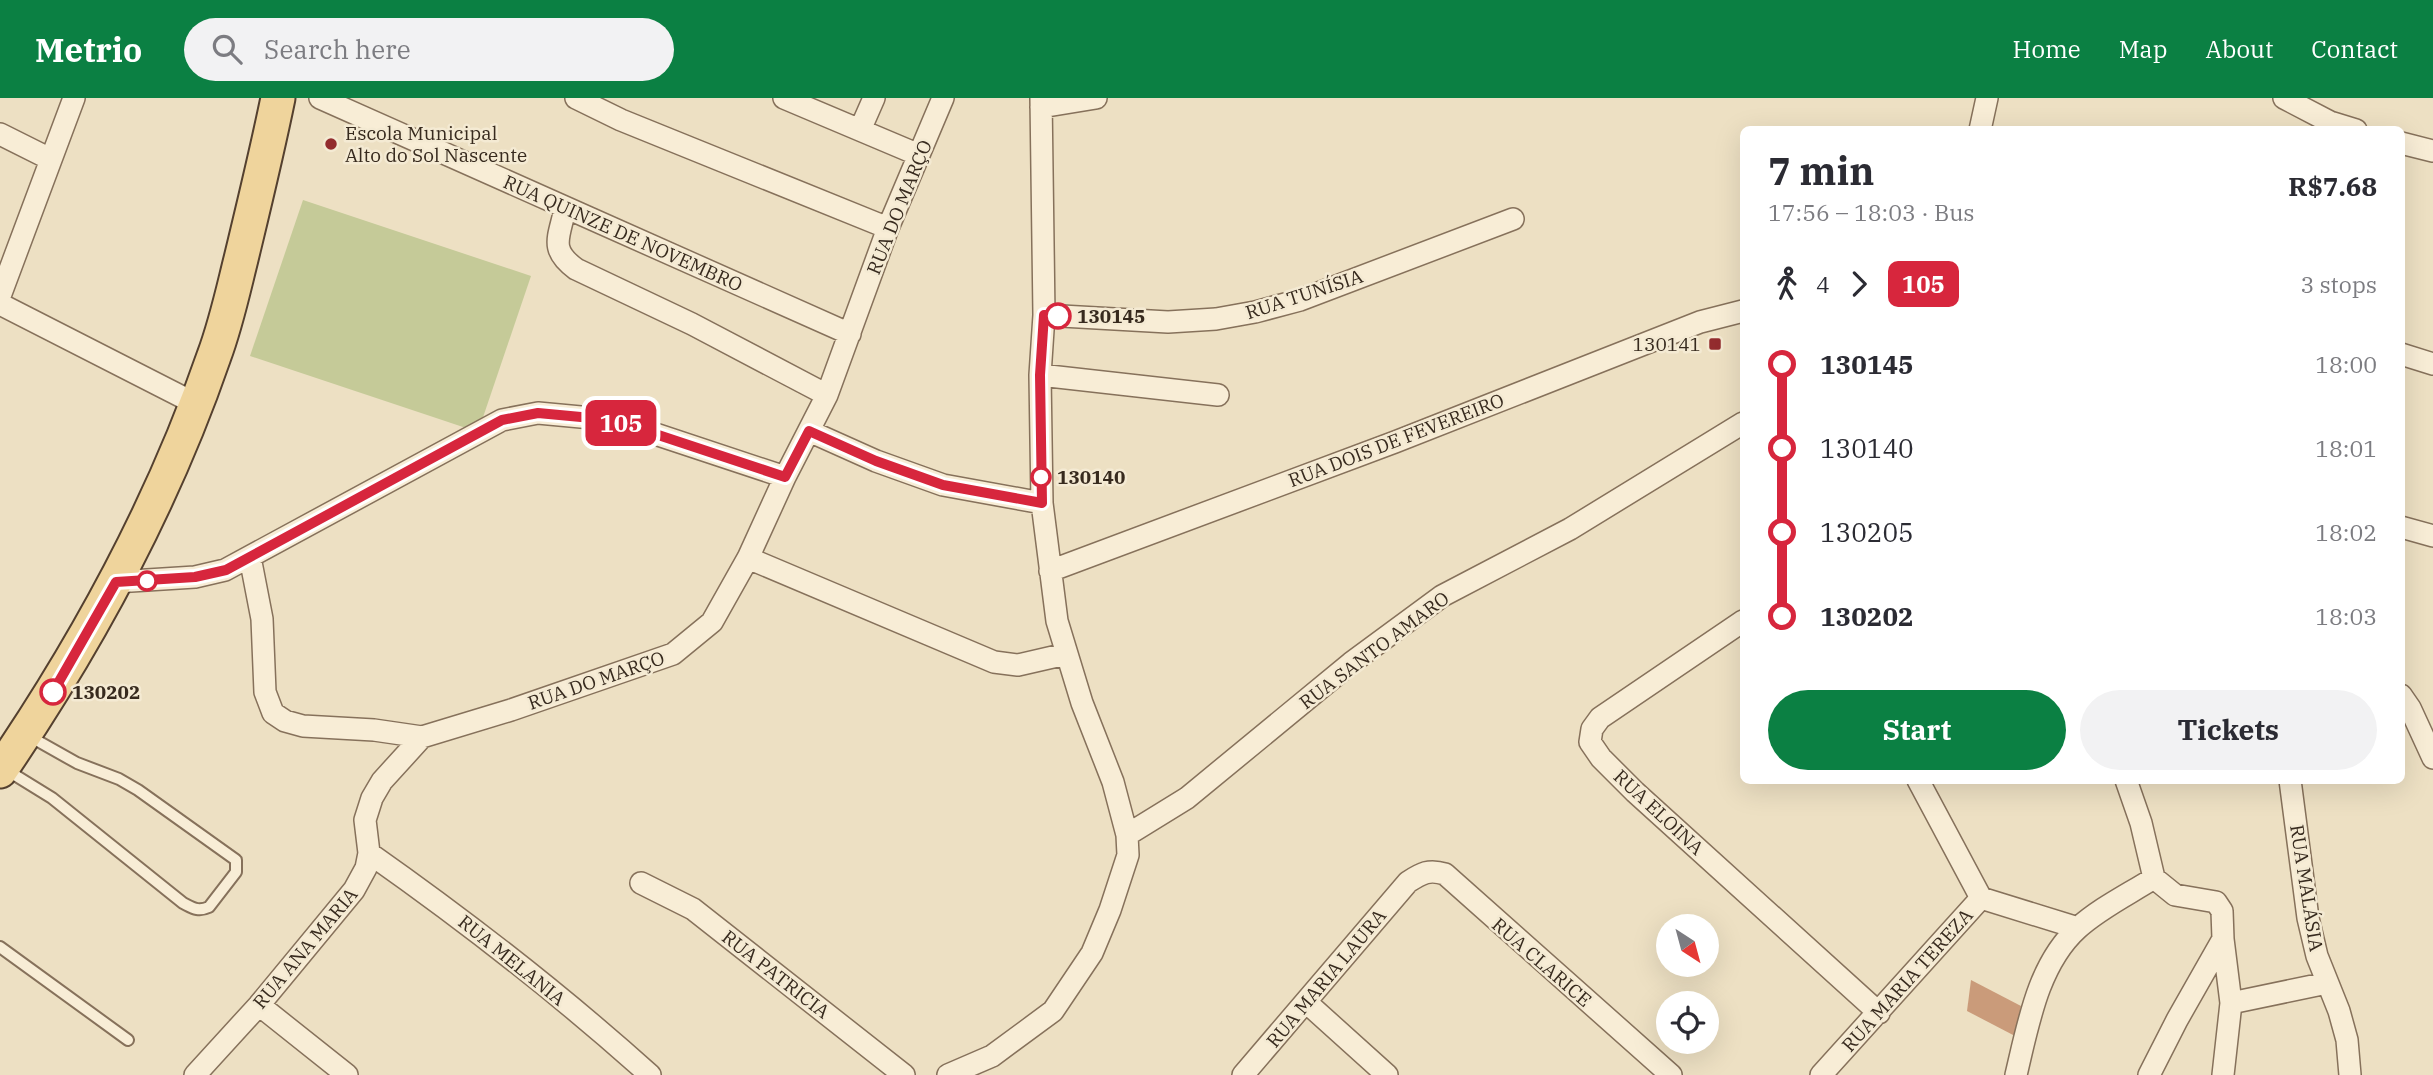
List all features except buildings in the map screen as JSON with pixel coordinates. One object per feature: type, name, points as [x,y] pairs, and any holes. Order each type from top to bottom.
[{"type":"main road","points":[[1,769],[73,659],[116,582],[156,500],[196,404],[227,316],[278,98]]},
{"type":"street","points":[[0,296],[74,98]]},
{"type":"street","name":"RUA QUINZE DE NOVEMBRO","points":[[320,98],[850,334]]},
{"type":"street","points":[[576,98],[621,120],[888,228]]},
{"type":"street","points":[[784,98],[919,155]]},
{"type":"street","points":[[860,130],[874,98]]},
{"type":"street","name":"RUA DO MARÇO","points":[[250,557],[262,619],[265,692],[273,713],[285,721],[303,726],[374,730],[422,737],[673,654],[712,622],[748,558],[827,395],[888,228],[943,98]]},
{"type":"street","points":[[948,1075],[992,1056],[1053,1011],[1081,973],[1106,921],[1128,855],[1127,835],[1113,782],[1082,703],[1057,621],[1042,503],[1040,375],[1044,315],[1041,102],[1096,98]]},
{"type":"street","points":[[1981,126],[1987,98]]},
{"type":"street","points":[[2284,98],[2343,126]]},
{"type":"street","points":[[0,134],[50,159]]},
{"type":"street","points":[[2405,144],[2433,151]]},
{"type":"street","points":[[565,209],[558,247],[561,256],[576,269],[692,324],[827,395]]},
{"type":"street","name":"RUA TUNÍSIA","points":[[1044,315],[1168,323],[1255,312],[1300,300],[1513,219]]},
{"type":"street","points":[[0,304],[196,404]]},
{"type":"street","name":"RUA DOIS DE FEVEREIRO","points":[[1050,571],[1395,442],[1700,321],[1740,312]]},
{"type":"street","points":[[2405,355],[2433,364]]},
{"type":"street","points":[[1040,375],[1218,395]]},
{"type":"street","points":[[116,582],[195,577],[226,570],[502,420],[538,413],[613,420],[785,477]]},
{"type":"street","name":"RUA SANTO AMARO","points":[[1127,835],[1187,798],[1351,663],[1442,596],[1570,529],[1740,425]]},
{"type":"street","points":[[809,431],[876,461],[943,485],[1042,503]]},
{"type":"street","points":[[2405,528],[2433,536]]},
{"type":"street","points":[[748,558],[993,662],[1018,665],[1066,654]]},
{"type":"street","name":"RUA ELOINA","points":[[1740,623],[1600,718],[1592,729],[1590,742],[1601,758],[1635,792],[1879,1013]]},
{"type":"street","points":[[2405,701],[2433,758]]},
{"type":"street","name":"RUA ANA MARIA","points":[[195,1075],[258,1005],[354,890],[366,868],[369,853],[365,820],[372,798],[382,781],[422,737]]},
{"type":"street","points":[[1920,784],[1981,898]]},
{"type":"street","points":[[2127,784],[2141,823],[2154,878],[2175,895],[2216,902],[2222,911],[2231,1003],[2222,1075]]},
{"type":"street","name":"RUA MALÁSIA","points":[[2291,784],[2308,918],[2317,956],[2339,1011],[2347,1040],[2350,1075]]},
{"type":"street","name":"RUA MELANIA","points":[[369,853],[450,910],[650,1075]]},
{"type":"street","name":"RUA CLARICE","points":[[1408,882],[1423,872],[1433,870],[1445,874],[1671,1075]]},
{"type":"street","points":[[2016,1075],[2045,973],[2059,949],[2077,928],[2154,878]]},
{"type":"street","name":"RUA MARIA LAURA","points":[[1244,1075],[1408,882]]},
{"type":"street","name":"RUA PATRICIA","points":[[641,883],[693,909],[904,1075]]},
{"type":"street","name":"RUA MARIA TEREZA","points":[[1821,1075],[1981,898],[2077,928]]},
{"type":"street","points":[[2149,1075],[2223,939]]},
{"type":"street","points":[[2231,1003],[2327,983]]},
{"type":"street","points":[[1306,1002],[1387,1075]]},
{"type":"street","points":[[258,1005],[347,1075]]},
{"type":"lane","points":[[1,769],[52,798],[183,903],[196,909],[209,907],[236,872],[236,860],[158,802],[119,779],[77,763],[25,734]]},
{"type":"lane","points":[[0,947],[128,1040]]},
{"type":"green space","points":[[303,200],[531,276],[478,432],[250,356]]},
{"type":"bus line","name":"105","points":[[53,692],[116,582],[195,577],[226,570],[502,420],[538,413],[613,420],[785,477],[809,431],[876,461],[943,485],[1042,503],[1040,375],[1044,315],[1058,316]]},
{"type":"place","name":"Escola Municipal Alto do Sol Nascente","points":[[331,144]]},
{"type":"place","name":"130145","points":[[1058,316]]},
{"type":"place","name":"130141","points":[[1715,344]]},
{"type":"place","name":"130140","points":[[1041,477]]},
{"type":"place","name":"130202","points":[[53,692]]}]
